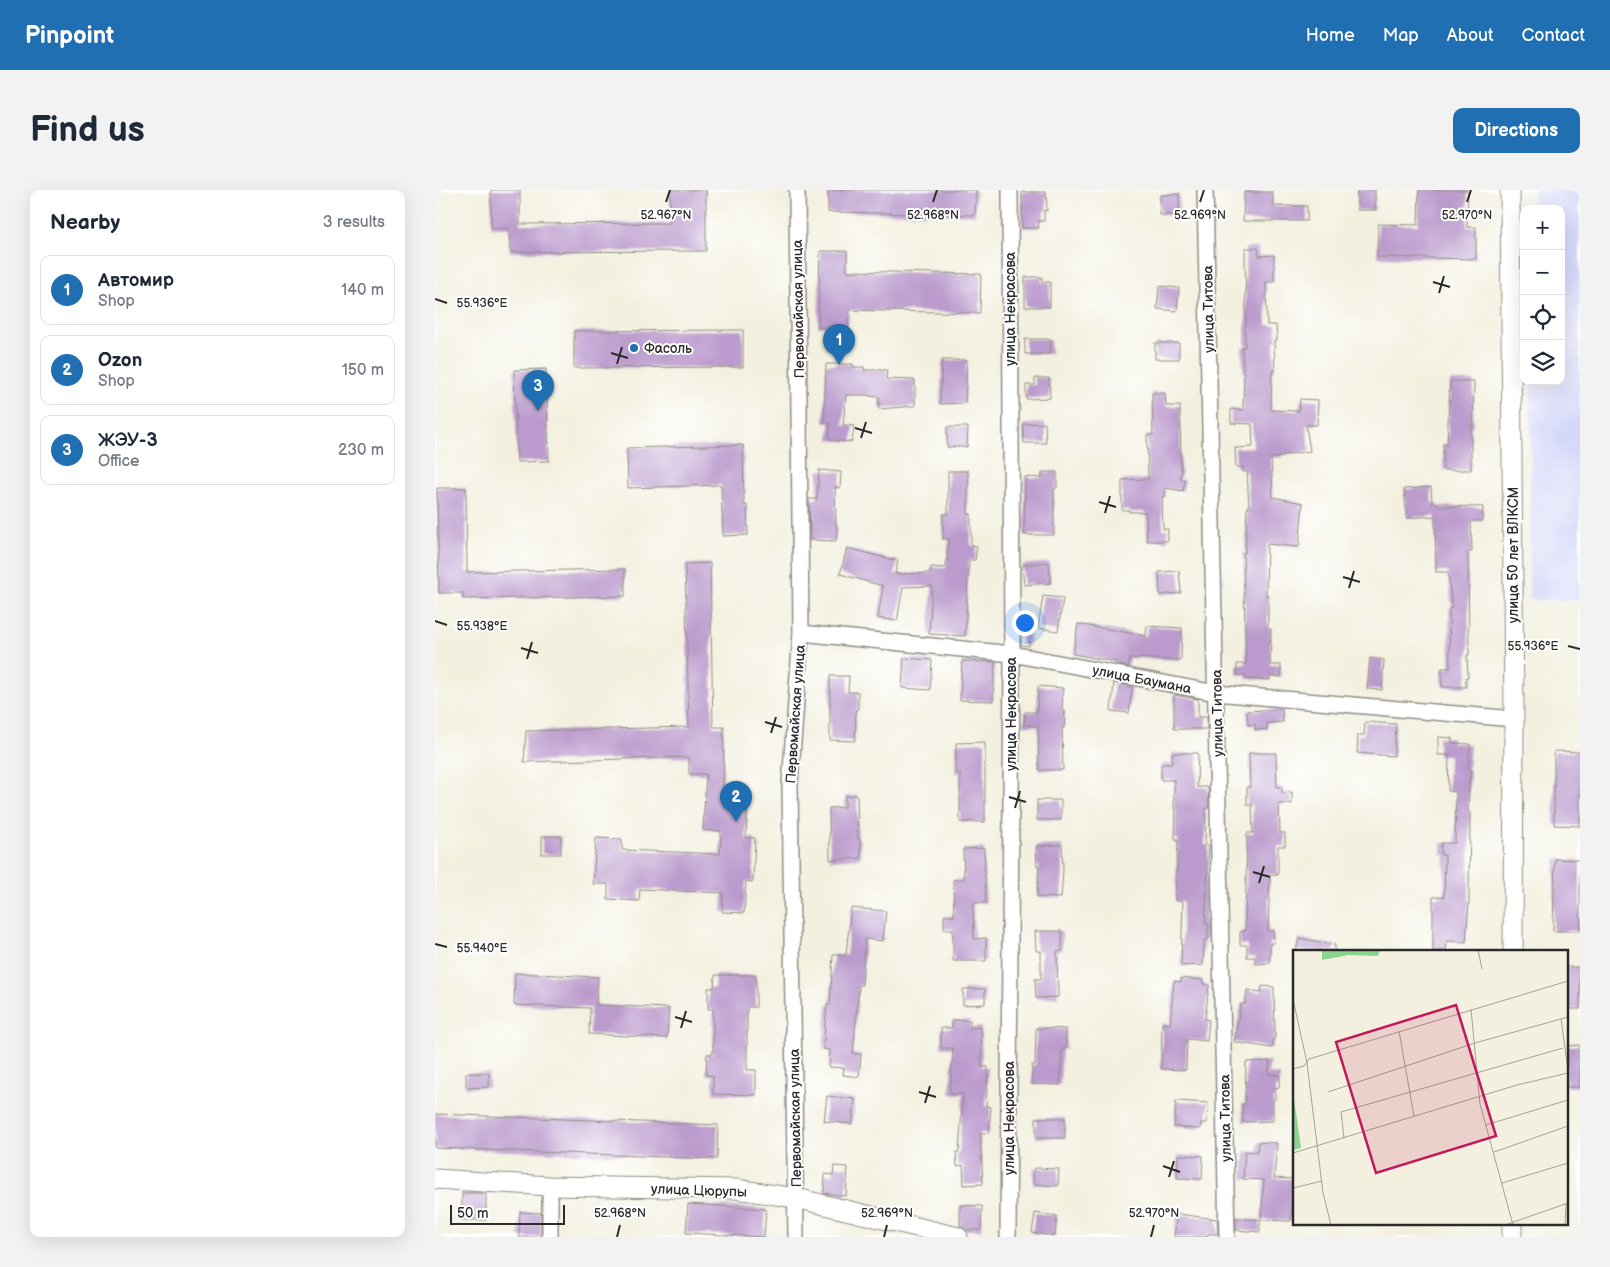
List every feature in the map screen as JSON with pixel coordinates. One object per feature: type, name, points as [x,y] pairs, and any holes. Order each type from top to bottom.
[{"type":"street","name":"Первомайская улица","points":[[796,1237],[790,784],[801,633],[797,190]]},
{"type":"street","name":"улица Некрасова","points":[[1008,1237],[1012,654],[1010,190]]},
{"type":"street","name":"улица Титова","points":[[1205,190],[1227,1237]]},
{"type":"street","name":"улица 50 лет ВЛКСМ","points":[[1510,190],[1514,719],[1513,950]]},
{"type":"street","name":"улица Баумана","points":[[801,633],[1012,654],[1216,692],[1514,719]]},
{"type":"street","name":"улица Цюрупы","points":[[435,1179],[550,1186],[736,1189],[796,1198],[958,1237]]},
{"type":"street","points":[[550,1186],[550,1237]]},
{"type":"street","points":[[1512,1224],[1512,1237]]},
{"type":"shaded area","points":[[1533,190],[1580,190],[1580,600],[1529,600],[1531,385],[1565,385],[1565,205],[1533,205]]},
{"type":"building","points":[[491,190],[520,190],[520,224],[670,223],[670,190],[706,190],[706,251],[510,252],[509,228],[491,228]]},
{"type":"building","points":[[828,190],[976,190],[975,215],[828,212]]},
{"type":"building","points":[[1357,190],[1375,190],[1375,210],[1357,210]]},
{"type":"building","points":[[1419,190],[1468,190],[1467,227],[1476,227],[1476,259],[1377,257],[1378,224],[1418,225]]},
{"type":"building","points":[[1022,192],[1046,192],[1047,211],[1044,210],[1044,221],[1038,221],[1039,228],[1022,228]]},
{"type":"building","points":[[1244,192],[1273,192],[1273,206],[1307,206],[1307,221],[1243,221]]},
{"type":"building","points":[[1179,194],[1179,215],[1160,215],[1160,195]]},
{"type":"building","points":[[1245,248],[1258,248],[1259,256],[1274,255],[1274,282],[1266,282],[1267,325],[1276,325],[1277,340],[1274,341],[1275,371],[1272,371],[1271,410],[1299,411],[1300,399],[1318,400],[1317,425],[1306,425],[1310,451],[1271,458],[1273,497],[1303,503],[1299,547],[1267,544],[1266,595],[1268,595],[1268,629],[1271,629],[1270,665],[1281,665],[1281,677],[1270,676],[1270,680],[1246,679],[1246,675],[1237,675],[1237,664],[1246,664],[1243,553],[1245,553],[1247,508],[1249,508],[1247,471],[1243,472],[1243,467],[1236,467],[1235,448],[1253,447],[1252,424],[1231,423],[1231,409],[1243,410],[1244,372],[1242,347],[1245,347],[1246,326]]},
{"type":"building","points":[[820,251],[847,251],[847,271],[981,274],[980,313],[849,310],[848,327],[818,327]]},
{"type":"building","points":[[1025,277],[1042,277],[1042,282],[1050,282],[1050,307],[1025,307]]},
{"type":"building","points":[[1159,286],[1179,288],[1177,311],[1157,309]]},
{"type":"building","points":[[743,330],[743,367],[574,368],[574,331]]},
{"type":"building","points":[[1025,339],[1050,339],[1051,354],[1025,354]]},
{"type":"building","points":[[1155,343],[1179,343],[1179,359],[1155,359]]},
{"type":"building","points":[[942,360],[967,360],[965,403],[940,404]]},
{"type":"building","points":[[826,364],[853,364],[853,367],[864,367],[864,370],[887,370],[886,379],[915,380],[915,406],[879,409],[879,397],[846,395],[843,425],[854,426],[852,442],[829,440],[830,423],[824,423]]},
{"type":"building","points":[[546,369],[549,461],[517,462],[514,370]]},
{"type":"building","points":[[1035,378],[1049,378],[1050,398],[1026,399],[1026,385],[1035,385]]},
{"type":"building","points":[[1450,381],[1474,381],[1471,470],[1443,470],[1443,444],[1447,444]]},
{"type":"building","points":[[1152,393],[1165,393],[1166,406],[1180,406],[1182,470],[1180,479],[1185,480],[1183,491],[1165,488],[1165,497],[1162,497],[1163,529],[1168,529],[1168,541],[1147,541],[1146,512],[1122,510],[1122,480],[1148,479],[1147,435],[1153,435]]},
{"type":"building","points":[[1045,423],[1046,443],[1024,443],[1023,424]]},
{"type":"building","points":[[947,427],[968,427],[967,447],[947,447]]},
{"type":"building","points":[[743,445],[744,505],[747,505],[748,535],[723,536],[721,485],[628,488],[627,448]]},
{"type":"building","points":[[819,470],[841,472],[840,488],[835,487],[836,541],[810,540],[809,499],[817,499]]},
{"type":"building","points":[[948,471],[968,471],[968,514],[971,514],[971,545],[977,546],[975,560],[969,560],[965,636],[929,634],[932,586],[903,587],[897,621],[878,618],[883,586],[840,574],[847,548],[898,561],[895,574],[930,573],[931,567],[946,568],[949,539],[943,539],[943,514],[948,514]]},
{"type":"building","points":[[1042,472],[1057,472],[1057,488],[1054,488],[1054,535],[1024,535],[1025,477],[1042,478]]},
{"type":"building","points":[[1431,487],[1432,503],[1437,503],[1438,506],[1483,507],[1482,521],[1471,521],[1472,552],[1468,552],[1469,655],[1467,655],[1468,677],[1466,677],[1466,687],[1442,687],[1442,668],[1450,668],[1449,608],[1452,608],[1448,572],[1436,572],[1435,516],[1407,518],[1404,489]]},
{"type":"building","points":[[437,488],[466,488],[467,572],[625,569],[625,596],[463,599],[463,593],[439,593]]},
{"type":"building","points":[[1049,562],[1051,583],[1024,585],[1022,565]]},
{"type":"building","points":[[710,563],[713,727],[724,727],[723,795],[748,796],[746,838],[755,838],[753,882],[746,881],[744,913],[722,912],[723,893],[640,889],[639,901],[608,899],[608,884],[593,884],[596,838],[622,839],[622,850],[720,854],[721,831],[703,830],[706,774],[689,774],[689,757],[524,762],[526,731],[689,727],[685,564]]},
{"type":"building","points":[[1179,571],[1181,593],[1160,595],[1159,572]]},
{"type":"building","points":[[1043,596],[1063,598],[1058,631],[1038,628]]},
{"type":"building","points":[[1078,624],[1146,636],[1147,626],[1182,628],[1181,660],[1130,658],[1128,667],[1116,664],[1116,662],[1073,654]]},
{"type":"building","points":[[1021,625],[1031,626],[1029,646],[1021,645]]},
{"type":"building","points":[[904,658],[932,660],[930,690],[902,688]]},
{"type":"building","points":[[1370,658],[1384,660],[1382,690],[1367,689]]},
{"type":"building","points":[[962,661],[995,662],[993,701],[960,700]]},
{"type":"building","points":[[830,676],[849,676],[848,692],[858,692],[855,741],[830,740]]},
{"type":"building","points":[[1114,683],[1132,687],[1129,713],[1111,711]]},
{"type":"building","points":[[1038,686],[1063,688],[1062,711],[1065,711],[1064,728],[1062,728],[1063,770],[1039,770],[1038,726],[1024,725],[1025,712],[1037,712]]},
{"type":"building","points":[[1174,695],[1198,699],[1198,717],[1207,717],[1207,729],[1174,729]]},
{"type":"building","points":[[1282,709],[1283,722],[1267,723],[1267,729],[1255,730],[1255,725],[1248,725],[1247,711]]},
{"type":"building","points":[[1365,722],[1396,724],[1394,756],[1357,753],[1358,735],[1364,735]]},
{"type":"building","points":[[1438,737],[1452,738],[1452,743],[1470,744],[1468,769],[1470,769],[1468,812],[1470,812],[1469,901],[1466,942],[1447,941],[1446,950],[1433,950],[1433,897],[1444,897],[1445,855],[1441,855],[1441,843],[1455,843],[1456,792],[1448,791],[1449,755],[1438,755]]},
{"type":"building","points":[[985,742],[985,822],[960,822],[960,773],[956,773],[956,743]]},
{"type":"building","points":[[1554,751],[1580,752],[1580,826],[1554,825]]},
{"type":"building","points":[[1172,753],[1198,753],[1197,787],[1208,787],[1209,808],[1206,808],[1205,845],[1209,845],[1205,924],[1208,924],[1208,940],[1204,940],[1203,965],[1181,966],[1183,901],[1175,901],[1178,839],[1175,839],[1176,808],[1174,809],[1174,780],[1161,780],[1161,764],[1172,764]]},
{"type":"building","points":[[1249,753],[1276,753],[1277,787],[1282,787],[1282,793],[1292,792],[1292,804],[1279,804],[1280,833],[1285,833],[1285,846],[1278,846],[1278,875],[1270,874],[1268,931],[1273,931],[1274,943],[1270,943],[1270,963],[1255,964],[1255,957],[1247,957],[1247,945],[1240,945],[1240,932],[1245,931],[1247,833],[1253,833],[1252,805],[1247,805],[1247,787],[1250,787]]},
{"type":"building","points":[[857,795],[858,839],[860,839],[861,858],[830,860],[829,808],[845,807],[845,796]]},
{"type":"building","points":[[1037,800],[1061,800],[1061,820],[1037,820]]},
{"type":"building","points":[[542,836],[561,836],[561,854],[542,854]]},
{"type":"building","points":[[1062,845],[1061,898],[1037,897],[1039,866],[1037,866],[1036,846]]},
{"type":"building","points":[[984,848],[986,903],[973,903],[974,939],[986,938],[986,961],[953,961],[953,929],[944,929],[944,916],[954,916],[953,880],[964,879],[963,849]]},
{"type":"building","points":[[1555,859],[1580,860],[1580,931],[1553,931]]},
{"type":"building","points":[[851,908],[886,911],[883,941],[865,939],[862,985],[859,985],[853,1054],[861,1054],[859,1077],[843,1075],[844,1068],[829,1067],[830,1050],[823,1049],[827,1004],[830,1005],[833,955],[846,955]]},
{"type":"building","points":[[1035,931],[1062,931],[1062,951],[1057,951],[1058,997],[1036,998],[1035,979],[1041,979],[1041,951],[1036,951]]},
{"type":"building","points":[[1299,938],[1335,945],[1334,950],[1296,950]]},
{"type":"building","points":[[1567,967],[1580,967],[1580,1009],[1567,1009]]},
{"type":"building","points":[[515,973],[598,977],[596,1005],[669,1008],[667,1038],[589,1034],[590,1008],[514,1005]]},
{"type":"building","points":[[715,975],[756,975],[756,1007],[747,1007],[747,1070],[756,1070],[756,1095],[713,1094],[713,1076],[706,1075],[707,1054],[713,1054],[713,1009],[708,1009],[708,988],[714,988]]},
{"type":"building","points":[[1181,978],[1203,980],[1203,984],[1209,985],[1205,1019],[1209,1020],[1207,1041],[1187,1039],[1186,1070],[1161,1069],[1162,1023],[1170,1024],[1174,981],[1181,982]]},
{"type":"building","points":[[1262,986],[1274,987],[1275,1038],[1272,1048],[1234,1042],[1241,1004],[1245,1004],[1247,990],[1261,992]]},
{"type":"building","points":[[963,989],[985,989],[985,1004],[963,1005]]},
{"type":"building","points":[[952,1020],[970,1020],[970,1028],[981,1027],[982,1067],[988,1067],[986,1106],[991,1107],[989,1133],[980,1133],[983,1184],[964,1185],[963,1165],[957,1166],[956,1152],[959,1152],[963,1094],[950,1094],[953,1048],[941,1048],[941,1028],[952,1028]]},
{"type":"building","points":[[1036,1028],[1066,1029],[1066,1049],[1062,1049],[1060,1085],[1032,1084],[1032,1065],[1035,1065]]},
{"type":"building","points":[[1580,1045],[1580,1087],[1567,1087],[1567,1046]]},
{"type":"building","points":[[1270,1061],[1268,1074],[1280,1075],[1279,1087],[1275,1088],[1275,1099],[1273,1099],[1273,1121],[1243,1122],[1242,1104],[1245,1104],[1246,1062]]},
{"type":"building","points":[[466,1073],[489,1073],[489,1087],[466,1088]]},
{"type":"building","points":[[827,1096],[855,1099],[852,1124],[824,1121]]},
{"type":"building","points":[[1176,1101],[1208,1103],[1207,1123],[1201,1123],[1200,1129],[1174,1127]]},
{"type":"building","points":[[435,1114],[718,1125],[717,1159],[435,1148]]},
{"type":"building","points":[[1036,1118],[1065,1118],[1065,1138],[1036,1138]]},
{"type":"building","points":[[1258,1142],[1277,1143],[1274,1178],[1293,1179],[1291,1221],[1261,1220],[1264,1180],[1243,1179],[1245,1151],[1257,1152]]},
{"type":"building","points":[[1178,1155],[1203,1156],[1202,1179],[1177,1178]]},
{"type":"building","points":[[834,1166],[848,1167],[846,1196],[824,1193],[825,1174],[833,1175]]},
{"type":"building","points":[[1034,1168],[1059,1169],[1058,1186],[1033,1184]]},
{"type":"building","points":[[462,1193],[486,1193],[486,1220],[462,1220]]},
{"type":"building","points":[[688,1204],[766,1209],[764,1237],[686,1233]]},
{"type":"building","points":[[960,1205],[982,1206],[981,1230],[966,1230],[960,1226]]},
{"type":"building","points":[[520,1212],[541,1213],[541,1237],[519,1237]]},
{"type":"building","points":[[1035,1213],[1057,1216],[1055,1236],[1032,1233]]},
{"type":"building","points":[[1177,1214],[1217,1219],[1218,1234],[1208,1234],[1207,1237],[1174,1237]]},
{"type":"building","points":[[1236,1218],[1260,1220],[1260,1232],[1236,1230]]},
{"type":"place","name":"Фасоль","points":[[634,348]]},
{"type":"place","name":"Автомир","points":[[839,365]]},
{"type":"place","name":"ЖЭУ-3","points":[[538,411]]},
{"type":"place","name":"Ozon","points":[[736,822]]}]
